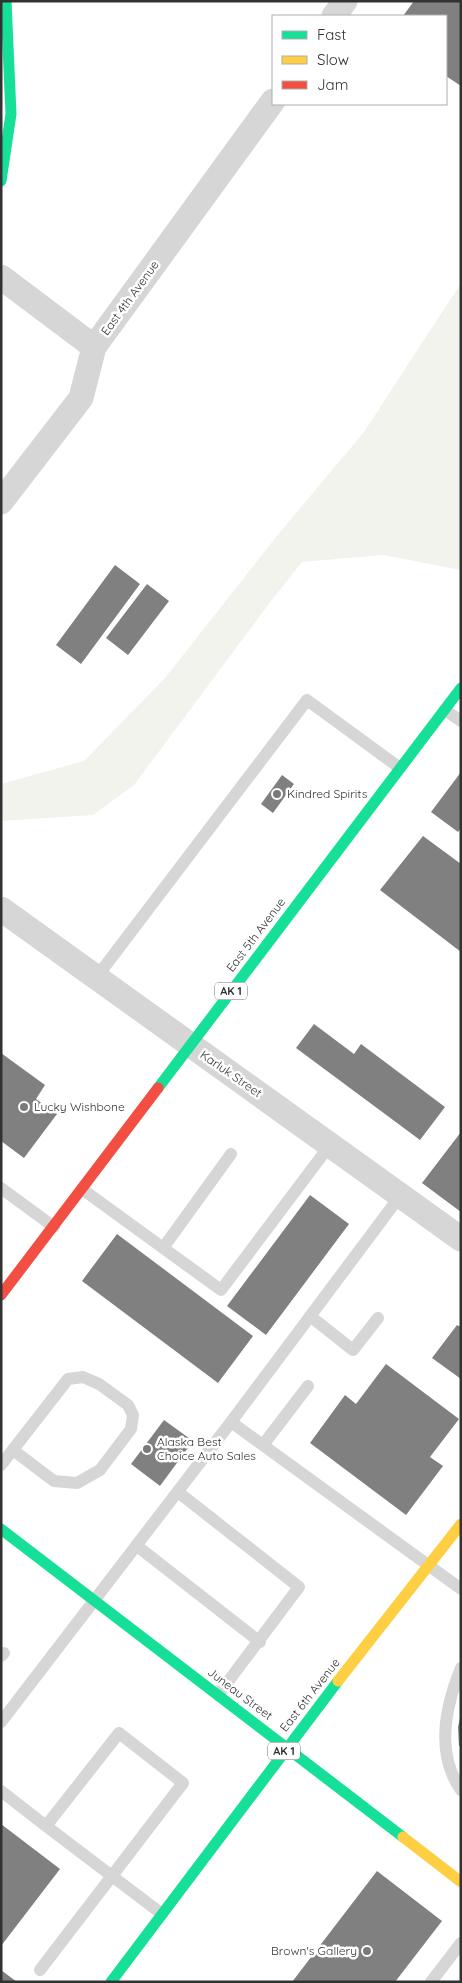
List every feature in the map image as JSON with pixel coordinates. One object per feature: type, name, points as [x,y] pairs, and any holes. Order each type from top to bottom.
[{"type":"main road","points":[[1,180],[11,114],[6,1]]},
{"type":"main road","name":"East 5th Avenue","points":[[1,1295],[461,688]]},
{"type":"main road","name":"East 6th Avenue","points":[[111,1982],[286,1748],[461,1524]]},
{"type":"main road","name":"Juneau Street","points":[[1,1529],[461,1882]]},
{"type":"street","points":[[335,15],[345,1]]},
{"type":"street","name":"East 4th Avenue","points":[[1,502],[81,398],[94,347],[272,101]]},
{"type":"street","points":[[1,276],[94,347]]},
{"type":"street","name":"Karluk Street","points":[[1,908],[190,1046],[461,1239]]},
{"type":"lane","points":[[96,978],[306,700],[400,768]]},
{"type":"lane","points":[[445,710],[461,722]]},
{"type":"lane","points":[[82,1189],[222,1290],[330,1145]]},
{"type":"lane","points":[[163,1248],[231,1154]]},
{"type":"lane","points":[[1,1188],[54,1227]]},
{"type":"lane","points":[[1,1722],[232,1422],[400,1196]]},
{"type":"lane","points":[[310,1316],[353,1350],[378,1318]]},
{"type":"lane","points":[[1,1465],[68,1379],[83,1377],[99,1384],[128,1405],[133,1415],[131,1428],[100,1470],[77,1483],[54,1481],[13,1450]]},
{"type":"lane","points":[[263,1445],[308,1386]]},
{"type":"lane","points":[[232,1422],[461,1589]]},
{"type":"lane","points":[[178,1492],[300,1588],[218,1695]]},
{"type":"lane","points":[[137,1546],[260,1642]]},
{"type":"lane","points":[[461,1668],[453,1688],[444,1724],[446,1761],[461,1790]]},
{"type":"lane","points":[[40,1970],[183,1782],[118,1733],[46,1826]]},
{"type":"lane","points":[[1,1791],[162,1914]]},
{"type":"lane","points":[[431,1982],[461,1942]]},
{"type":"shaded area","points":[[461,283],[461,570],[383,555],[302,562],[134,785],[93,815],[1,821],[1,784],[84,761],[165,678],[276,537],[364,432]]},
{"type":"building","points":[[414,1],[461,1],[461,86],[447,77],[447,15],[404,15]]},
{"type":"building","points":[[115,565],[140,584],[81,664],[56,645]]},
{"type":"building","points":[[147,584],[169,601],[128,655],[106,638]]},
{"type":"building","points":[[461,772],[461,828],[458,832],[431,812]]},
{"type":"building","name":"Kindred Spirits","points":[[282,775],[294,784],[273,813],[261,804]]},
{"type":"building","points":[[423,836],[461,864],[461,952],[380,890]]},
{"type":"building","points":[[314,1024],[354,1054],[361,1044],[445,1107],[420,1140],[296,1048]]},
{"type":"building","name":"Lucky Wishbone","points":[[1,1053],[45,1085],[36,1099],[57,1114],[24,1158],[1,1141]]},
{"type":"building","points":[[461,1132],[461,1212],[422,1183]]},
{"type":"building","points":[[310,1195],[349,1224],[266,1335],[227,1306]]},
{"type":"building","points":[[117,1234],[253,1336],[218,1383],[82,1281]]},
{"type":"building","points":[[457,1325],[461,1327],[461,1379],[432,1358]]},
{"type":"building","points":[[386,1364],[459,1419],[430,1457],[443,1466],[406,1515],[310,1443],[345,1395],[356,1404]]},
{"type":"building","points":[[164,1420],[193,1441],[160,1486],[131,1464]]},
{"type":"building","points":[[460,1718],[461,1746],[459,1746],[458,1727]]},
{"type":"building","points":[[1,1824],[60,1869],[1,1946]]},
{"type":"building","name":"Brown's Gallery","points":[[377,1871],[442,1921],[395,1982],[292,1982]]},
{"type":"building","points":[[1,1970],[17,1982],[1,1982]]},
{"type":"traffic: fast","points":[[1,181],[11,114],[6,1]]},
{"type":"traffic: fast","points":[[158,1088],[461,688]]},
{"type":"traffic: fast","points":[[1,1529],[403,1837]]},
{"type":"traffic: fast","points":[[111,1982],[338,1681]]},
{"type":"traffic: slow","points":[[338,1681],[461,1524]]},
{"type":"traffic: slow","points":[[403,1837],[461,1882]]},
{"type":"traffic: jam","points":[[1,1295],[158,1088]]},
{"type":"place","name":"Kindred Spirits","points":[[277,794]]},
{"type":"place","name":"Lucky Wishbone","points":[[24,1107]]},
{"type":"place","name":"Alaska Best Choice Auto Sales","points":[[147,1449]]},
{"type":"place","name":"Brown's Gallery","points":[[367,1951]]}]
